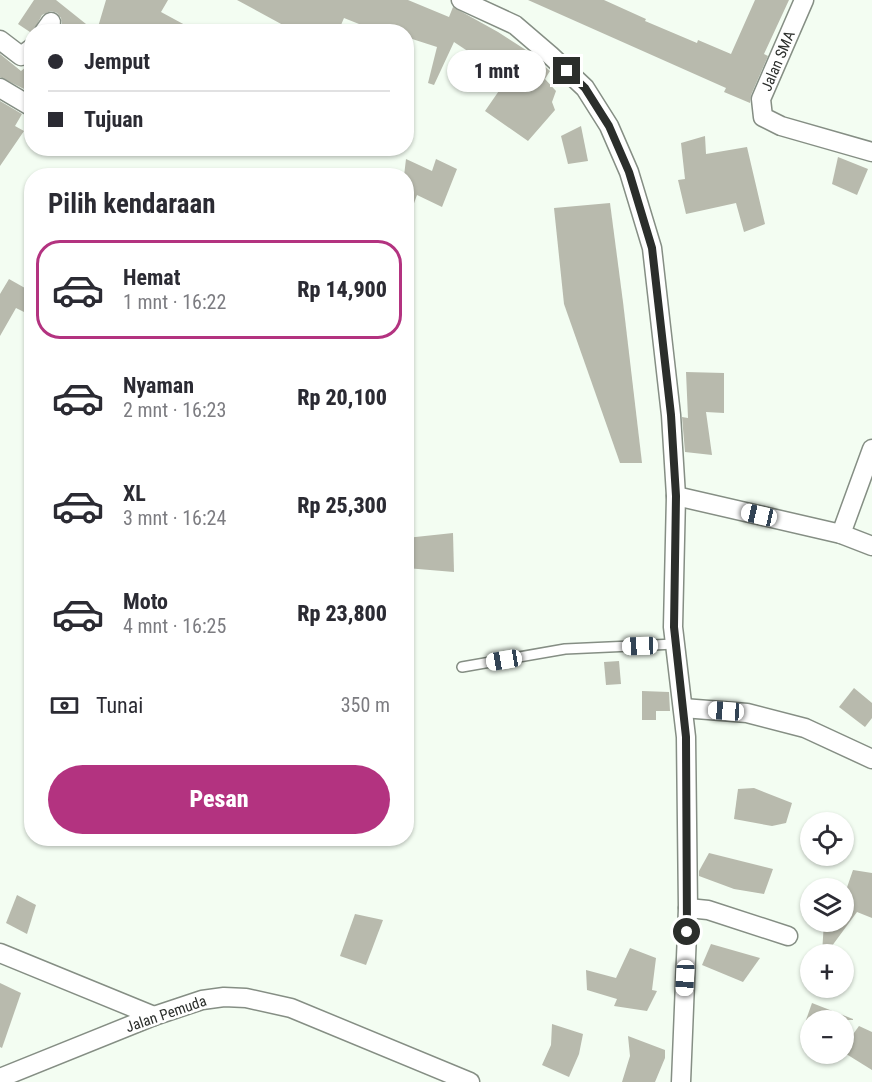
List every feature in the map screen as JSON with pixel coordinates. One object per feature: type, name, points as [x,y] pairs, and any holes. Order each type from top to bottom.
[{"type":"street","points":[[461,0],[515,25],[585,88],[609,126],[629,172],[652,248],[671,415],[676,496],[674,627],[686,737],[688,908],[681,1082]]},
{"type":"street","name":"Jalan SMA","points":[[804,0],[761,99],[763,117],[781,126],[872,152]]},
{"type":"street","points":[[0,40],[21,56],[24,54]]},
{"type":"street","points":[[0,88],[24,102]]},
{"type":"street","points":[[841,534],[872,449]]},
{"type":"street","points":[[676,496],[841,534],[872,546]]},
{"type":"street","points":[[683,708],[747,713],[795,726],[872,759]]},
{"type":"street","points":[[688,908],[708,910],[788,936]]},
{"type":"street","points":[[0,953],[154,1016]]},
{"type":"street","name":"Jalan Pemuda","points":[[0,1078],[154,1016],[202,1000],[224,997],[246,998],[291,1008],[470,1082]]},
{"type":"lane","points":[[462,667],[565,649],[675,644]]},
{"type":"lane","points":[[20,1082],[32,1066]]},
{"type":"building","points":[[34,0],[56,0],[86,24],[62,24],[57,13],[51,11],[42,15],[37,24],[24,24],[24,28],[18,24]]},
{"type":"building","points":[[106,0],[168,0],[161,12],[183,24],[154,24],[99,24]]},
{"type":"building","points":[[237,0],[408,0],[449,17],[453,7],[526,50],[550,71],[545,79],[556,91],[552,102],[555,110],[528,141],[485,111],[503,85],[481,60],[454,42],[434,85],[428,83],[437,47],[414,40],[414,24],[359,24],[344,18],[341,24],[281,24]]},
{"type":"building","points":[[528,0],[604,0],[646,19],[645,21],[697,43],[698,40],[731,54],[755,0],[789,0],[764,54],[768,56],[751,95],[750,103],[724,92],[726,88]]},
{"type":"building","points":[[0,54],[21,71],[24,69],[24,89],[0,77]]},
{"type":"building","points":[[0,101],[22,114],[15,126],[24,131],[0,166]]},
{"type":"building","points":[[581,126],[588,161],[568,164],[561,136]]},
{"type":"building","points":[[705,136],[706,154],[747,147],[765,224],[744,232],[736,203],[686,214],[678,180],[685,179],[681,143]]},
{"type":"building","points":[[838,157],[868,169],[857,195],[832,184]]},
{"type":"building","points":[[406,159],[432,171],[436,159],[457,169],[442,207],[417,195],[414,203],[414,168],[405,168]]},
{"type":"building","points":[[610,203],[642,463],[620,463],[564,304],[554,208]]},
{"type":"building","points":[[9,279],[24,287],[24,312],[16,308],[0,336],[0,294]]},
{"type":"building","points":[[686,372],[724,373],[724,413],[706,412],[712,455],[685,452],[682,417],[688,418]]},
{"type":"building","points":[[453,533],[454,572],[414,569],[414,537]]},
{"type":"building","points":[[619,661],[621,684],[606,685],[604,662]]},
{"type":"building","points":[[854,688],[872,703],[872,718],[865,727],[839,707]]},
{"type":"building","points":[[642,691],[669,692],[670,711],[656,711],[656,720],[642,720]]},
{"type":"building","points":[[754,788],[792,803],[786,823],[772,826],[734,819],[738,789]]},
{"type":"building","points":[[709,853],[773,869],[764,894],[734,889],[699,876],[699,871]]},
{"type":"building","points":[[853,870],[872,873],[872,918],[857,912],[854,916],[854,878],[850,878]]},
{"type":"building","points":[[17,895],[36,905],[27,934],[6,923]]},
{"type":"building","points":[[355,914],[383,920],[366,965],[340,956]]},
{"type":"building","points":[[823,932],[842,932],[833,944],[823,944]]},
{"type":"building","points":[[711,944],[760,958],[743,982],[702,965]]},
{"type":"building","points":[[630,948],[656,958],[652,990],[657,991],[647,1011],[614,1006],[617,999],[587,990],[586,970],[616,978]]},
{"type":"building","points":[[0,983],[21,993],[2,1048],[0,1047]]},
{"type":"building","points":[[812,1003],[830,1010],[810,1010]]},
{"type":"building","points":[[552,1024],[583,1034],[579,1054],[569,1077],[542,1065],[551,1045]]},
{"type":"building","points":[[859,1026],[872,1032],[872,1070],[854,1059],[854,1033]]},
{"type":"building","points":[[628,1036],[665,1050],[665,1058],[655,1082],[622,1082],[630,1056]]},
{"type":"route","points":[[567,71],[585,88],[609,126],[629,172],[652,248],[671,415],[676,496],[674,627],[686,737],[687,932]]}]
